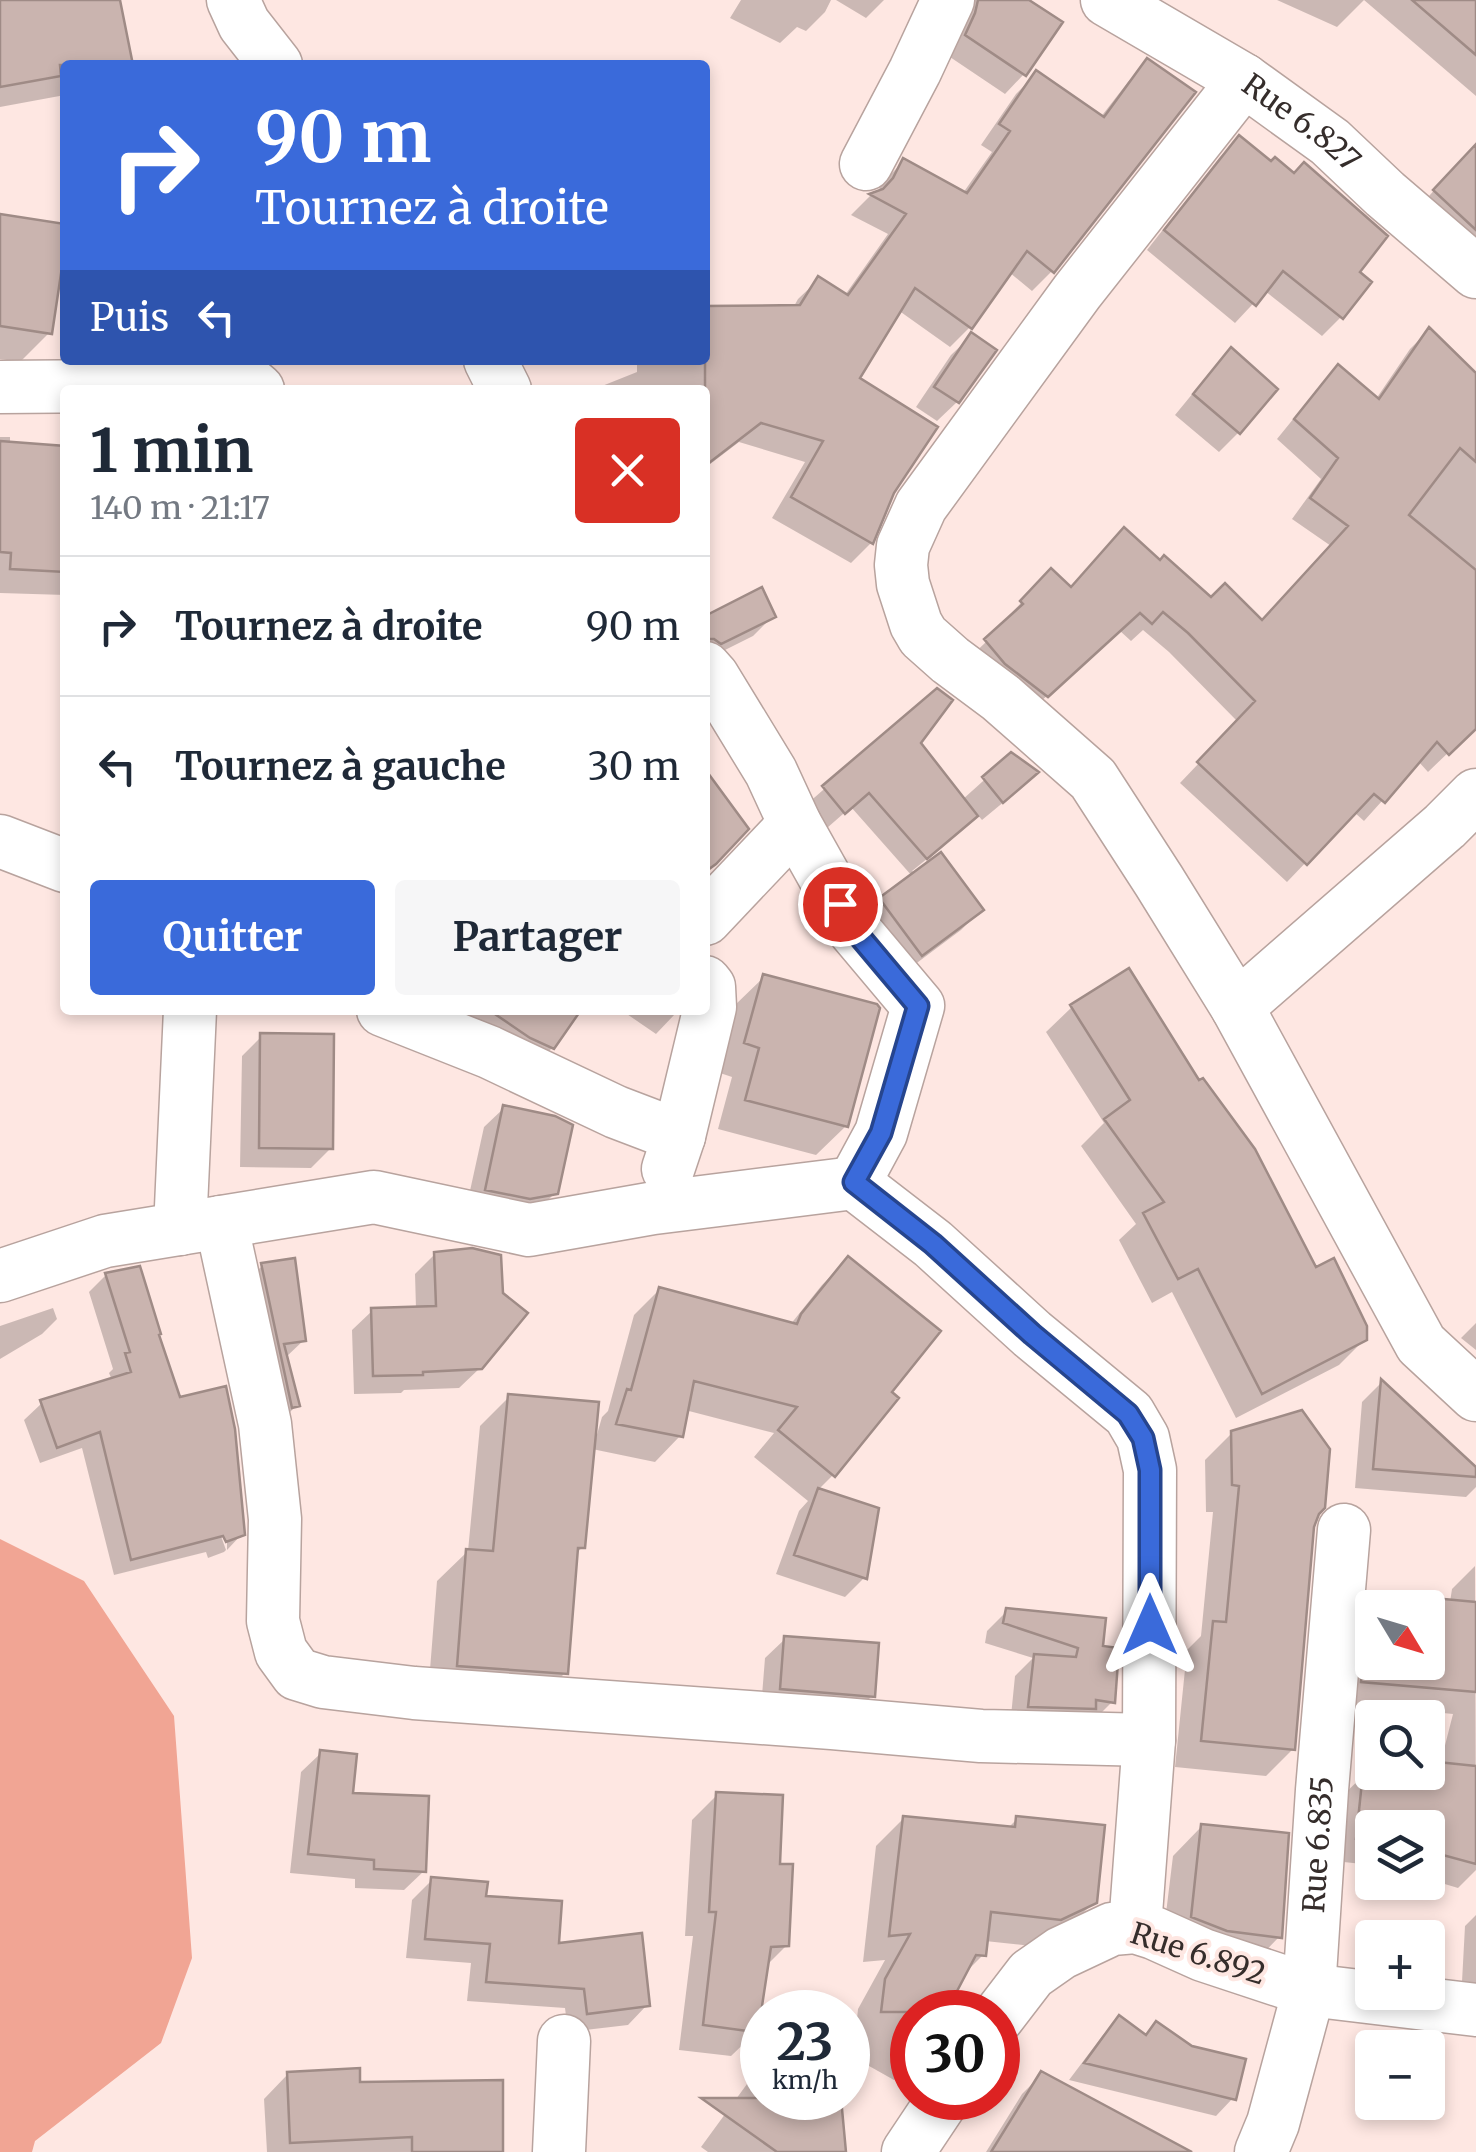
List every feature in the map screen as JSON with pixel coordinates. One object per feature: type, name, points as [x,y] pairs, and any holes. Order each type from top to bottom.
[{"type":"street","points":[[233,0],[244,24],[272,60]]},
{"type":"street","points":[[866,164],[948,0]]},
{"type":"street","name":"Rue 6.827","points":[[1108,0],[1244,80],[1330,142],[1476,272]]},
{"type":"street","points":[[1244,80],[1076,292],[922,506],[903,546],[901,565],[910,608],[923,636],[1002,698],[1093,780],[1236,1007],[1422,1344],[1476,1395]]},
{"type":"street","points":[[125,385],[191,374],[244,378],[252,385]]},
{"type":"street","points":[[0,387],[60,386]]},
{"type":"street","points":[[710,676],[771,772],[855,931],[918,1006],[881,1133],[854,1182]]},
{"type":"street","points":[[1236,1007],[1476,795]]},
{"type":"street","points":[[710,915],[796,824]]},
{"type":"street","points":[[0,840],[60,864]]},
{"type":"street","points":[[190,1015],[200,1225],[265,1424],[275,1519],[273,1621],[281,1652],[297,1674],[323,1682],[414,1693],[981,1736],[1149,1740]]},
{"type":"street","points":[[396,1015],[679,1136]]},
{"type":"street","points":[[654,1208],[679,1136],[708,1015]]},
{"type":"street","points":[[0,1276],[105,1241],[374,1197],[529,1230],[654,1208],[854,1182],[933,1244],[1128,1414],[1143,1438],[1150,1470],[1149,1740],[1135,1927]]},
{"type":"street","name":"Rue 6.835","points":[[1260,2152],[1274,2123],[1308,1990],[1344,1530]]},
{"type":"street","name":"Rue 6.892","points":[[1019,1990],[1031,1974],[1061,1952],[1112,1928],[1135,1927],[1202,1955],[1308,1990],[1476,2010]]},
{"type":"street","points":[[559,2152],[564,2041]]},
{"type":"street","points":[[908,2152],[929,2120]]},
{"type":"shaded area","points":[[0,1539],[84,1581],[174,1716],[192,1958],[161,2043],[35,2141],[32,2152],[0,2152]]},
{"type":"building","points":[[0,0],[120,0],[132,60],[60,60],[60,76],[0,87]]},
{"type":"building","points":[[978,0],[1029,0],[1063,22],[1026,76],[965,35]]},
{"type":"building","points":[[1412,0],[1476,0],[1476,55]]},
{"type":"building","points":[[1147,58],[1196,92],[1054,273],[1027,251],[972,329],[915,288],[860,378],[938,427],[894,493],[873,544],[791,497],[823,441],[761,423],[710,462],[710,385],[705,385],[705,365],[710,365],[710,306],[800,305],[818,276],[848,295],[906,214],[869,194],[883,189],[903,158],[967,193],[1010,131],[999,124],[1036,70],[1104,117]]},
{"type":"building","points":[[1239,135],[1271,161],[1275,157],[1294,173],[1304,162],[1388,236],[1360,272],[1372,282],[1343,319],[1283,271],[1256,306],[1164,230]]},
{"type":"building","points":[[1476,144],[1476,230],[1433,190]]},
{"type":"building","points":[[0,214],[60,223],[60,280],[52,334],[0,326]]},
{"type":"building","points":[[1429,327],[1476,373],[1476,462],[1460,448],[1409,515],[1476,570],[1476,729],[1449,755],[1437,742],[1385,803],[1374,794],[1307,865],[1197,762],[1255,701],[1163,612],[1152,624],[1140,613],[1048,697],[1005,664],[984,639],[1023,604],[1020,601],[1051,568],[1071,587],[1124,527],[1160,560],[1164,555],[1211,597],[1225,583],[1262,620],[1348,526],[1310,498],[1338,458],[1294,419],[1338,364],[1379,399]]},
{"type":"building","points":[[971,332],[997,350],[959,403],[934,387]]},
{"type":"building","points":[[1231,347],[1278,389],[1240,434],[1193,394]]},
{"type":"building","points":[[0,441],[60,446],[60,572],[10,569],[11,553],[0,552]]},
{"type":"building","points":[[762,587],[776,617],[721,644],[710,639],[710,613]]},
{"type":"building","points":[[937,688],[953,700],[921,743],[978,816],[927,859],[869,793],[845,814],[822,786]]},
{"type":"building","points":[[1011,752],[1039,772],[1003,803],[982,777]]},
{"type":"building","points":[[710,776],[749,829],[710,868]]},
{"type":"building","points":[[941,852],[984,910],[922,956],[879,898]]},
{"type":"building","points":[[1129,968],[1199,1080],[1203,1078],[1255,1149],[1316,1267],[1334,1258],[1367,1326],[1367,1340],[1262,1394],[1198,1269],[1178,1279],[1143,1213],[1164,1202],[1104,1119],[1130,1100],[1070,1005]]},
{"type":"building","points":[[763,974],[877,1004],[880,1008],[848,1127],[745,1100],[759,1048],[744,1043]]},
{"type":"building","points":[[496,1015],[578,1015],[554,1049]]},
{"type":"building","points":[[260,1033],[334,1034],[333,1149],[259,1148]]},
{"type":"building","points":[[503,1105],[555,1116],[573,1125],[558,1194],[530,1199],[485,1190]]},
{"type":"building","points":[[472,1248],[501,1255],[503,1293],[528,1313],[482,1369],[373,1376],[371,1308],[436,1306],[434,1252]]},
{"type":"building","points":[[848,1256],[941,1331],[892,1392],[899,1398],[835,1477],[778,1430],[797,1407],[694,1381],[683,1437],[616,1424],[627,1389],[631,1390],[659,1287],[797,1324]]},
{"type":"building","points":[[295,1258],[306,1341],[284,1344],[300,1406],[292,1408],[261,1263]]},
{"type":"building","points":[[140,1266],[180,1397],[226,1386],[235,1429],[245,1535],[226,1542],[223,1536],[131,1560],[100,1432],[57,1448],[40,1400],[131,1372],[125,1353],[130,1352],[105,1273]]},
{"type":"building","points":[[1381,1379],[1476,1467],[1476,1477],[1373,1469]]},
{"type":"building","points":[[508,1394],[599,1402],[585,1548],[578,1548],[568,1674],[457,1666],[466,1549],[493,1551]]},
{"type":"building","points":[[1302,1410],[1330,1449],[1325,1508],[1314,1527],[1295,1750],[1201,1741],[1213,1621],[1226,1622],[1239,1486],[1232,1485],[1231,1431]]},
{"type":"building","points":[[818,1488],[879,1508],[867,1579],[794,1555]]},
{"type":"building","points":[[1445,1599],[1476,1602],[1476,1692],[1361,1680],[1445,1680]]},
{"type":"building","points":[[1006,1608],[1106,1618],[1103,1646],[1119,1648],[1115,1703],[1096,1700],[1096,1709],[1028,1707],[1034,1654],[1076,1657],[1078,1648],[1003,1623]]},
{"type":"building","points":[[784,1636],[879,1643],[875,1697],[780,1689]]},
{"type":"building","points":[[320,1750],[357,1754],[353,1793],[429,1796],[426,1872],[374,1869],[374,1860],[308,1854]]},
{"type":"building","points":[[1445,1763],[1476,1766],[1476,1864],[1445,1856],[1445,1810],[1359,1810],[1361,1790],[1445,1790]]},
{"type":"building","points":[[716,1792],[783,1795],[780,1864],[793,1864],[789,1946],[771,1947],[764,1990],[740,1990],[740,2030],[703,2025],[716,1912],[709,1912]]},
{"type":"building","points":[[903,1816],[1015,1827],[1016,1816],[1105,1825],[1097,1903],[1061,1920],[991,1912],[986,1956],[976,1955],[958,1990],[890,1990],[890,2012],[881,2012],[885,1979],[910,1934],[889,1936]]},
{"type":"building","points":[[1201,1824],[1289,1833],[1282,1938],[1227,1931],[1191,1917]]},
{"type":"building","points":[[431,1877],[488,1882],[486,1896],[562,1901],[559,1943],[642,1933],[650,2006],[587,2014],[584,1989],[486,1982],[490,1944],[425,1939]]},
{"type":"building","points":[[1119,2015],[1146,2035],[1156,2021],[1192,2046],[1246,2059],[1236,2100],[1084,2063]]},
{"type":"building","points":[[360,2068],[360,2082],[503,2080],[503,2152],[412,2152],[412,2137],[290,2143],[287,2072]]},
{"type":"building","points":[[1041,2071],[1192,2152],[991,2152],[1011,2120],[1020,2120],[1020,2105]]},
{"type":"building","points":[[701,2098],[740,2098],[740,2120],[843,2120],[846,2152],[777,2152]]},
{"type":"route","points":[[840,904],[855,931],[918,1006],[881,1133],[854,1182],[933,1244],[1128,1414],[1143,1438],[1150,1470],[1150,1625]]}]
